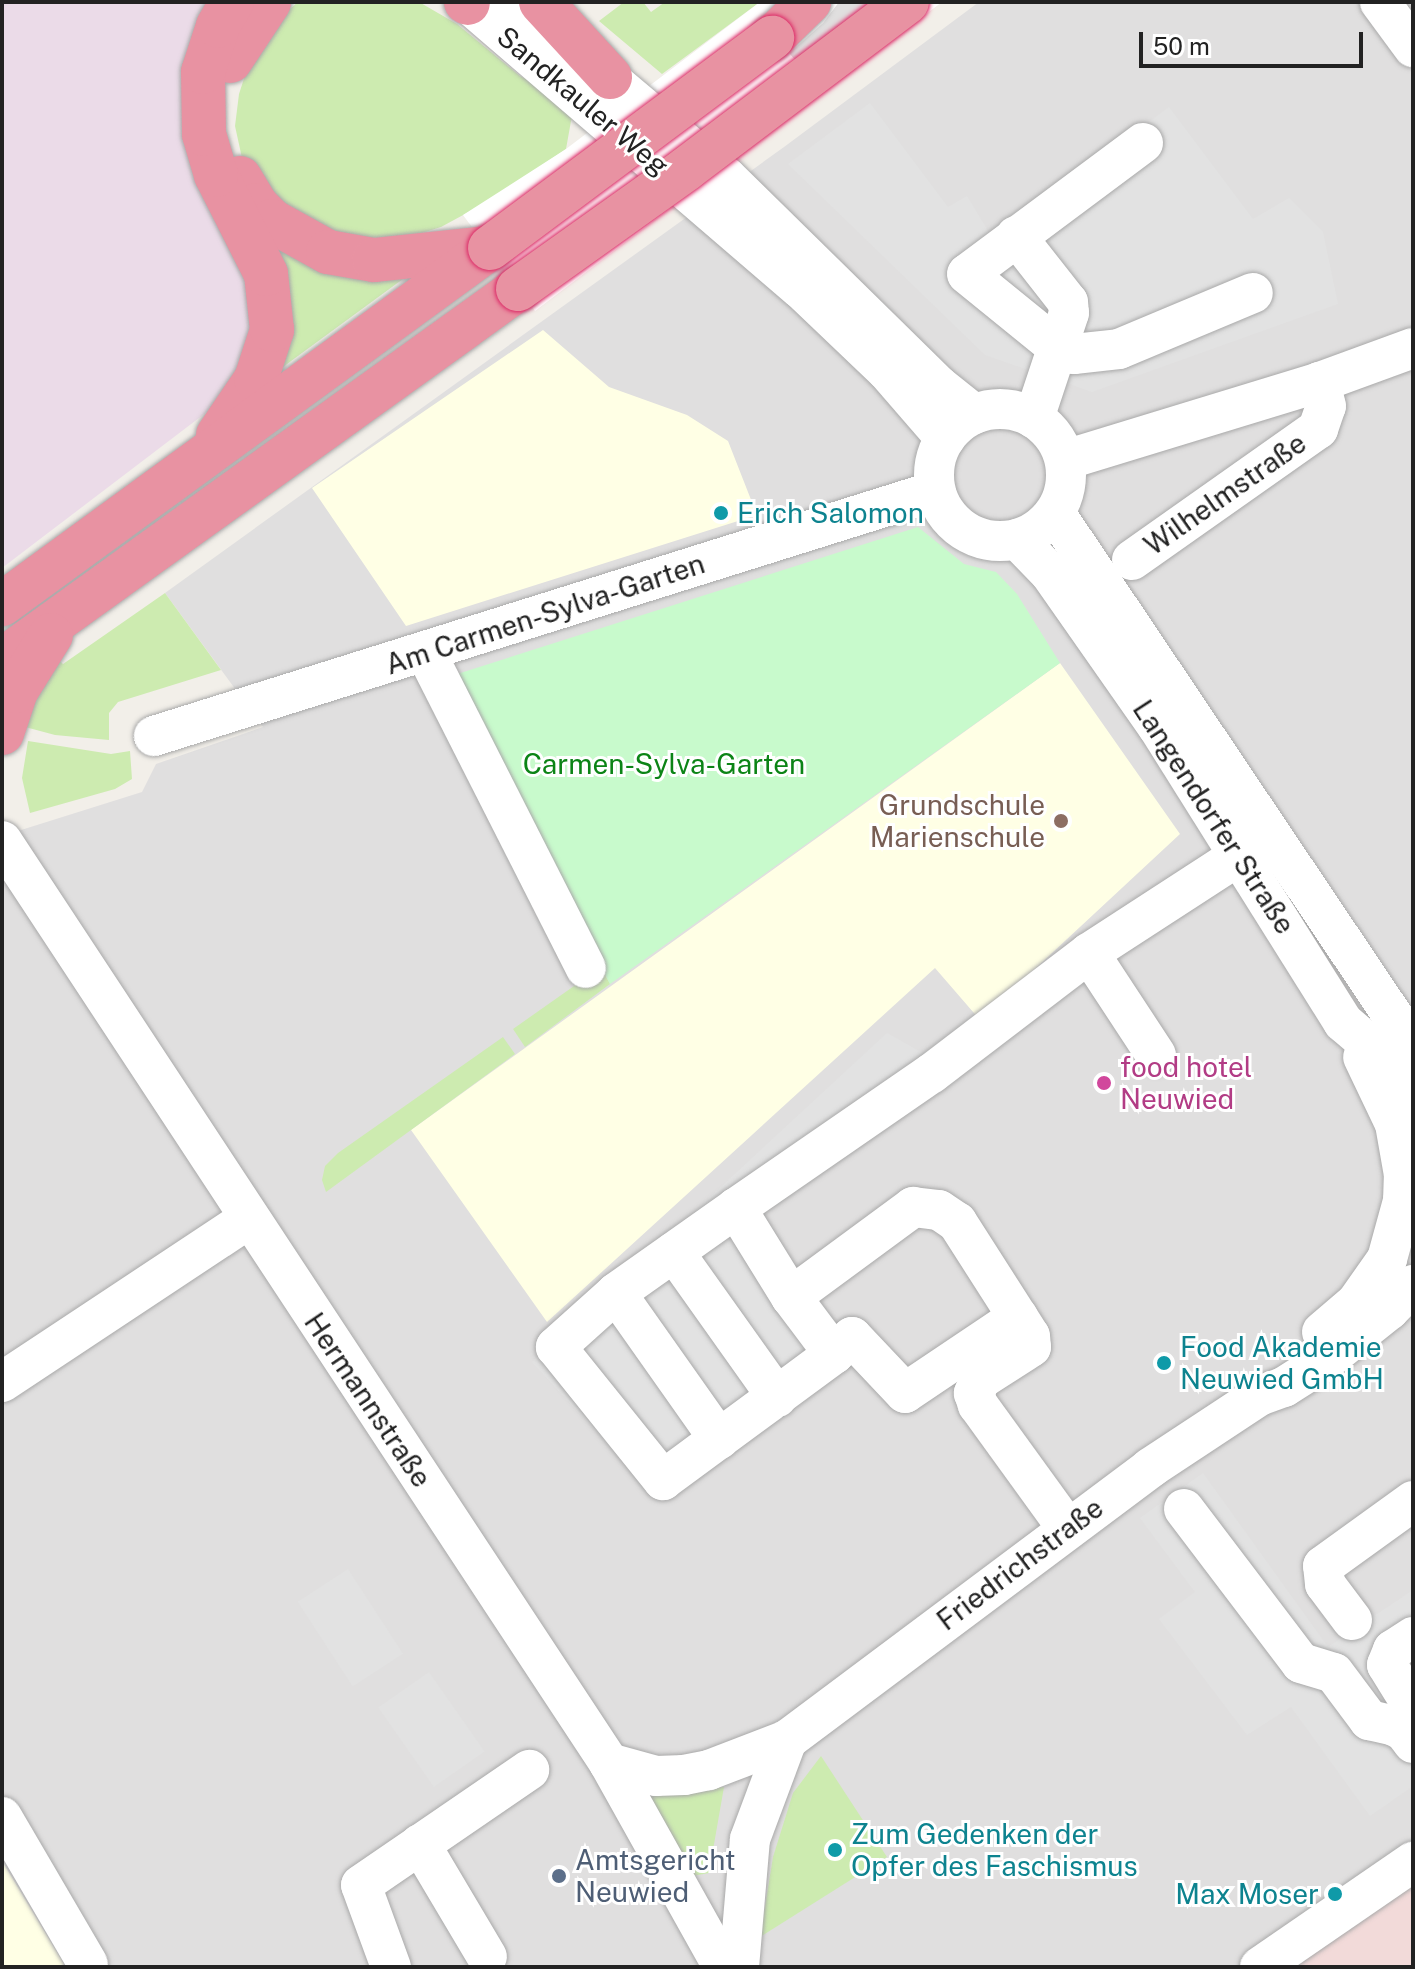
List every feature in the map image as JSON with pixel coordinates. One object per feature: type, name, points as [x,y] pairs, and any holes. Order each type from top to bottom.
[{"type":"highway","points":[[201,461],[256,379],[272,330],[266,274],[216,175],[204,134],[203,72],[218,26],[232,2]]},
{"type":"highway","points":[[269,2],[239,43],[223,86],[228,148],[243,185],[256,205],[290,234],[349,258],[401,259],[490,248]]},
{"type":"highway","points":[[541,2],[610,77]]},
{"type":"highway","points":[[2,604],[201,461],[772,38],[809,2]]},
{"type":"highway","points":[[2,660],[686,169],[907,2]]},
{"type":"highway","points":[[2,733],[16,691],[66,614]]},
{"type":"street","name":"Sandkauler Weg","points":[[467,2],[712,188]]},
{"type":"street","name":"Sandkauler Weg","points":[[518,2],[610,77],[712,188]]},
{"type":"street","points":[[1380,2],[1413,47]]},
{"type":"street","points":[[1143,143],[967,274],[1048,339],[1074,354],[1119,349],[1253,293]]},
{"type":"street","points":[[712,188],[939,386],[990,420],[1059,443],[1067,478],[1055,513],[1038,529],[1017,539],[996,541],[976,537],[957,526],[944,510],[935,491],[937,455],[990,420],[1048,339],[1068,322],[1068,302],[1016,236]]},
{"type":"street","name":"Wilhelmstraße","points":[[1065,460],[1320,382],[1413,348]]},
{"type":"street","name":"Wilhelmstraße","points":[[1132,560],[1318,429],[1326,406],[1320,382]]},
{"type":"street","name":"Am Carmen-Sylva-Garten","points":[[154,736],[935,491]]},
{"type":"street","name":"Langendorfer Straße","points":[[1055,513],[1413,1046]]},
{"type":"street","name":"Langendorfer Straße","points":[[1017,539],[1050,573],[1108,654],[1240,855],[1343,1022],[1383,1056],[1413,1092]]},
{"type":"street","points":[[426,653],[586,968]]},
{"type":"street","name":"Hermannstraße","points":[[2,841],[609,1763],[723,1967]]},
{"type":"street","points":[[1018,1317],[905,1393],[852,1337],[834,1354],[663,1480],[556,1347],[616,1293],[932,1073],[1089,953],[1240,855]]},
{"type":"street","points":[[1089,953],[1156,1055]]},
{"type":"street","name":"Friedrichstraße","points":[[1259,1396],[1284,1364],[1369,1289],[1387,1259],[1406,1210],[1404,1175],[1395,1124],[1377,1081],[1343,1022]]},
{"type":"street","points":[[791,1297],[913,1207],[939,1210],[957,1222],[1030,1336],[1031,1347],[981,1379],[974,1393],[978,1405],[1067,1528]]},
{"type":"street","points":[[736,1208],[791,1297],[834,1354]]},
{"type":"street","points":[[2,1382],[248,1219]]},
{"type":"street","points":[[674,1252],[777,1397]]},
{"type":"street","name":"Friedrichstraße","points":[[609,1763],[656,1776],[684,1775],[709,1770],[787,1740],[1067,1528],[1259,1396],[1284,1387],[1313,1369],[1389,1310],[1413,1285]]},
{"type":"street","points":[[616,1293],[719,1439]]},
{"type":"street","points":[[1352,1620],[1325,1584],[1323,1566],[1413,1501]]},
{"type":"street","points":[[1184,1509],[1301,1663],[1334,1673],[1369,1720],[1404,1731],[1413,1743]]},
{"type":"street","points":[[1413,1637],[1393,1650],[1387,1665],[1413,1707]]},
{"type":"street","points":[[739,1967],[750,1839],[787,1740]]},
{"type":"street","points":[[391,1967],[361,1885],[529,1770]]},
{"type":"street","points":[[2,1817],[88,1964]]},
{"type":"street","points":[[420,1844],[487,1957]]},
{"type":"street","points":[[1260,1967],[1413,1862]]},
{"type":"shaded area","points":[[2,2],[215,2],[204,20],[247,271],[254,334],[220,402],[2,568]]},
{"type":"shaded area","points":[[839,2],[872,2],[796,62],[789,54],[823,23]]},
{"type":"shaded area","points":[[979,2],[1413,2],[1413,1849],[1245,1967],[2,1967],[2,836],[142,792],[156,764],[263,727],[165,593],[784,147]]},
{"type":"shaded area","points":[[870,103],[948,207],[967,196],[993,239],[1169,107],[1253,219],[1289,198],[1323,232],[1338,304],[1092,392],[985,355],[788,164]]},
{"type":"shaded area","points":[[543,330],[609,387],[687,415],[728,441],[757,515],[406,626],[312,488]]},
{"type":"shaded area","points":[[1060,663],[1180,834],[980,1020],[935,968],[547,1322],[411,1130]]},
{"type":"shaded area","points":[[887,1033],[928,1056],[726,1221],[829,1373],[653,1494],[532,1362]]},
{"type":"shaded area","points":[[1203,1473],[1328,1647],[1413,1590],[1413,1786],[1370,1816],[1291,1707],[1247,1735],[1159,1619],[1195,1592],[1140,1518]]},
{"type":"shaded area","points":[[348,1569],[403,1654],[353,1686],[298,1602]]},
{"type":"shaded area","points":[[429,1672],[485,1751],[434,1787],[378,1708]]},
{"type":"shaded area","points":[[2,1861],[64,1964],[60,1967],[2,1967]]},
{"type":"shaded area","points":[[1413,1882],[1413,1967],[1296,1967]]},
{"type":"green space","points":[[298,2],[419,2],[457,24],[520,76],[547,90],[573,110],[566,149],[489,201],[441,227],[396,241],[356,241],[281,214],[242,158],[235,126],[239,94],[251,57],[270,26]]},
{"type":"green space","points":[[624,2],[643,2],[651,12],[665,2],[760,2],[662,74],[599,21]]},
{"type":"green space","points":[[274,238],[422,265],[272,375]]},
{"type":"green space","name":"Carmen-Sylva-Garten","points":[[918,527],[964,564],[996,572],[1017,594],[1060,663],[610,984],[451,676]]},
{"type":"green space","points":[[165,593],[221,670],[118,702],[109,713],[109,740],[55,735],[14,724],[60,661],[63,664]]},
{"type":"green space","points":[[28,741],[111,754],[130,751],[132,779],[115,789],[30,813],[22,778]]},
{"type":"green space","points":[[601,967],[610,984],[525,1047],[513,1029]]},
{"type":"green space","points":[[503,1037],[515,1054],[326,1192],[322,1180],[325,1166],[338,1153]]},
{"type":"green space","points":[[821,1756],[887,1857],[760,1937],[773,1857],[793,1793]]},
{"type":"green space","points":[[724,1787],[709,1873],[692,1876],[638,1794]]},
{"type":"pier","points":[[760,2],[839,2],[823,23],[789,53],[796,61],[872,2],[942,2],[535,311],[463,215],[566,149]]},
{"type":"place","name":"Erich Salomon","points":[[721,513]]},
{"type":"place","name":"Grundschule Marienschule","points":[[1061,821]]},
{"type":"place","name":"food hotel Neuwied","points":[[1104,1083]]},
{"type":"place","name":"Food Akademie Neuwied GmbH","points":[[1164,1363]]},
{"type":"place","name":"Zum Gedenken der Opfer des Faschismus","points":[[835,1850]]},
{"type":"place","name":"Amtsgericht Neuwied","points":[[559,1876]]},
{"type":"place","name":"Max Moser","points":[[1335,1894]]}]
